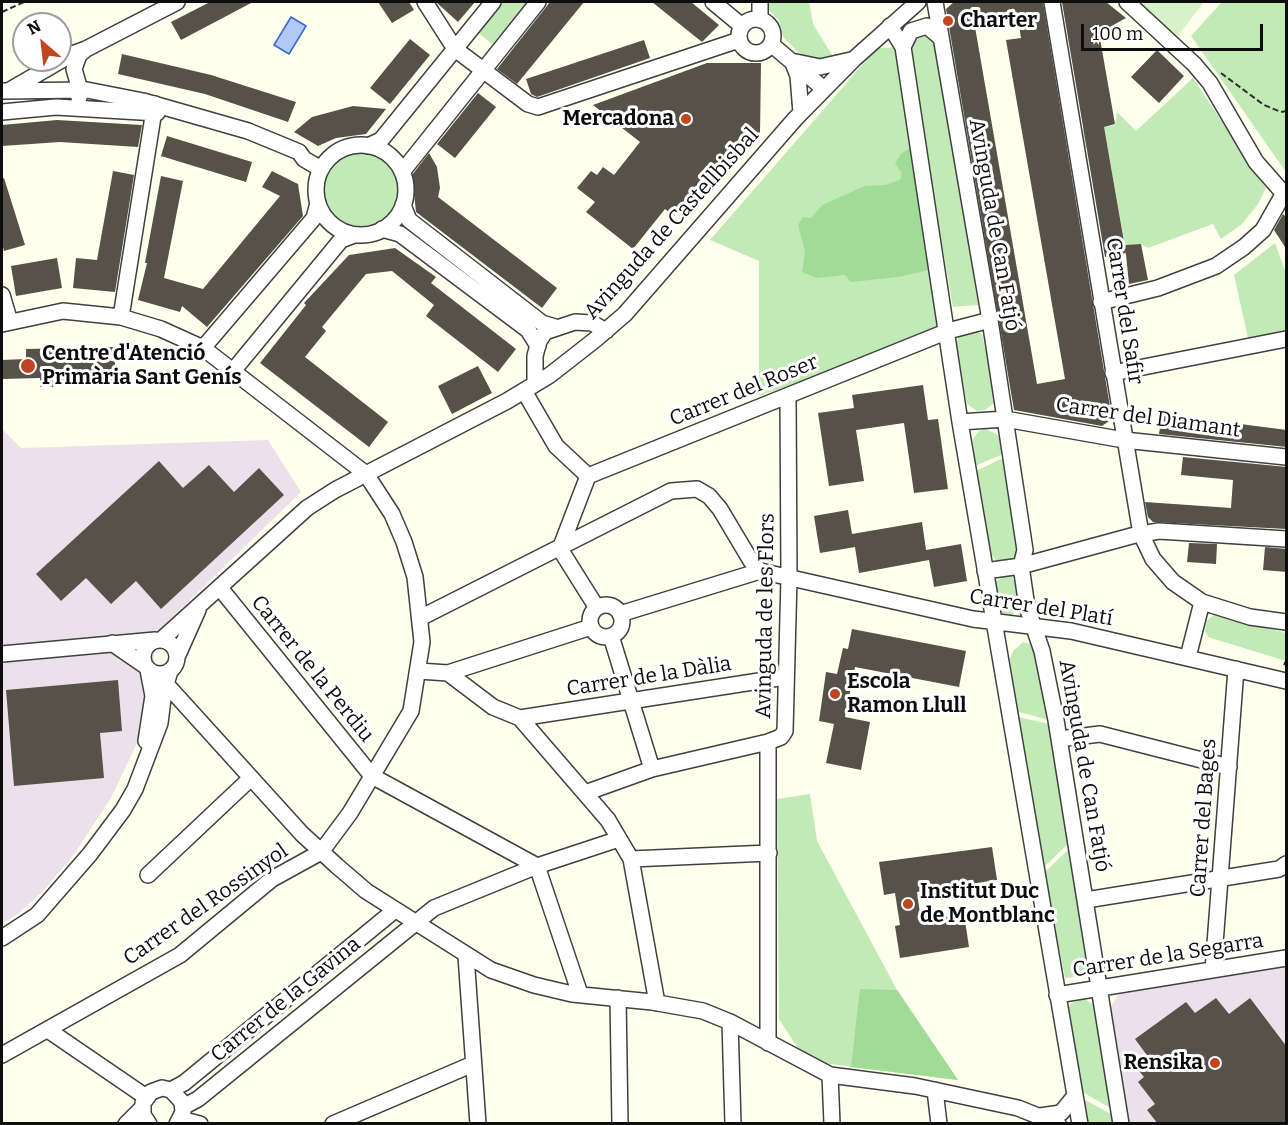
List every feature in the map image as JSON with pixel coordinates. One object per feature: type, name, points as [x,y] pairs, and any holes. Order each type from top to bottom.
[{"type":"street","points":[[5,91],[72,54],[177,2]]},
{"type":"street","points":[[425,2],[455,49],[528,104],[538,107],[741,33],[750,20],[760,20],[771,29],[771,44],[764,51],[754,53],[745,49],[741,33],[713,2]]},
{"type":"street","points":[[368,146],[381,140],[493,2]]},
{"type":"street","points":[[402,172],[538,2]]},
{"type":"street","points":[[760,2],[760,20]]},
{"type":"street","name":"Avinguda de Castellbisbal","points":[[158,640],[199,608],[307,508],[366,474],[530,388],[606,331],[625,314],[801,112],[854,59],[918,2]]},
{"type":"street","name":"Avinguda de Can Fatjó","points":[[935,2],[990,320],[1025,550],[1022,566],[1027,607],[1043,654],[1059,738],[1101,987],[1121,1124]]},
{"type":"street","name":"Carrer del Safir","points":[[1052,2],[1141,534],[1153,559],[1173,582],[1202,602],[1250,617],[1287,622]]},
{"type":"street","points":[[1101,302],[1158,288],[1216,266],[1244,247],[1263,230],[1285,195],[1256,162],[1210,83],[1194,64],[1128,2]]},
{"type":"street","points":[[890,26],[903,47],[948,331],[960,422],[1080,1124]]},
{"type":"street","points":[[903,47],[911,31],[927,26],[941,38]]},
{"type":"street","points":[[771,44],[824,89]]},
{"type":"street","points":[[62,107],[75,103],[80,97],[74,69],[79,55],[86,49]]},
{"type":"street","points":[[791,60],[820,67],[854,59]]},
{"type":"street","points":[[791,60],[798,76],[801,112]]},
{"type":"street","points":[[5,91],[80,90],[248,131],[299,152],[304,159],[321,169]]},
{"type":"street","points":[[2,112],[62,107],[154,108]]},
{"type":"street","points":[[121,317],[154,108]]},
{"type":"street","points":[[233,371],[341,240],[354,235],[375,233],[395,219],[403,205],[405,182],[402,172],[395,159],[377,148],[368,146],[352,145],[338,151],[321,169],[315,191],[320,212],[330,224],[354,235]]},
{"type":"street","points":[[203,348],[314,218],[318,203]]},
{"type":"street","points":[[403,205],[409,220],[542,323],[555,327]]},
{"type":"street","points":[[382,229],[400,234],[409,240],[528,330],[538,346]]},
{"type":"street","name":"Carrer del Rossinyol","points":[[2,1055],[180,955],[272,879],[321,852],[350,813],[411,711],[422,642],[415,578],[404,542],[392,514],[366,474],[203,348],[161,329],[121,317],[63,311],[4,313]]},
{"type":"street","name":"Carrer del Roser","points":[[588,476],[948,331],[990,320]]},
{"type":"street","points":[[560,549],[588,476],[556,446],[530,388],[538,346],[545,332],[575,322],[592,323],[606,331]]},
{"type":"street","points":[[1113,373],[1287,339]]},
{"type":"street","name":"Avinguda de les Flors","points":[[768,1043],[768,742],[781,737],[785,731],[789,578],[788,396]]},
{"type":"street","points":[[960,422],[1005,419]]},
{"type":"street","name":"Carrer del Diamant","points":[[1005,419],[1124,440],[1287,457]]},
{"type":"street","points":[[420,618],[671,491],[697,489],[710,496],[760,571],[620,614]]},
{"type":"street","points":[[985,571],[1022,566],[1159,531],[1287,539]]},
{"type":"street","points":[[560,549],[597,608]]},
{"type":"street","name":"Carrer del Platí","points":[[760,571],[973,619],[1034,625],[1188,657],[1287,681]]},
{"type":"street","name":"Carrer de la Perdiu","points":[[220,588],[372,776]]},
{"type":"street","points":[[1188,657],[1202,602]]},
{"type":"street","points":[[609,605],[620,614],[620,628],[611,636],[601,636],[591,627],[590,616],[597,608],[609,605]]},
{"type":"street","name":"Avinguda de Castellbisbal","points":[[146,764],[145,750],[153,696],[162,670],[199,608]]},
{"type":"street","points":[[419,671],[448,673],[591,627]]},
{"type":"street","points":[[611,636],[633,701],[652,769]]},
{"type":"street","points":[[158,640],[143,653],[162,670],[190,713],[321,852],[366,891],[491,970],[523,981],[580,994],[703,1011],[730,1022],[831,1075],[934,1090],[1018,1108],[1058,1124]]},
{"type":"street","points":[[2,654],[158,640],[173,646],[162,670]]},
{"type":"street","points":[[112,643],[162,670]]},
{"type":"street","name":"Carrer del Bages","points":[[1213,970],[1236,669]]},
{"type":"street","name":"Avinguda de Castellbisbal","points":[[2,938],[37,915],[77,870],[123,810],[146,764],[160,723],[162,670]]},
{"type":"street","points":[[448,673],[493,708],[520,718],[608,820],[630,859],[657,1003]]},
{"type":"street","name":"Carrer de la Dàlia","points":[[520,718],[785,676]]},
{"type":"street","points":[[160,723],[170,711],[178,709],[190,713]]},
{"type":"street","points":[[1059,738],[1100,734],[1229,767]]},
{"type":"street","points":[[585,793],[652,769],[768,742]]},
{"type":"street","points":[[372,776],[537,866],[580,994]]},
{"type":"street","points":[[148,875],[251,778]]},
{"type":"street","name":"Carrer de la Gavina","points":[[180,1117],[198,1099],[415,923],[443,903],[537,866],[619,839]]},
{"type":"street","points":[[630,859],[769,853]]},
{"type":"street","points":[[1086,900],[1279,869],[1287,864]]},
{"type":"street","name":"Carrer de la Gavina","points":[[144,1103],[155,1090],[171,1090],[184,1083],[395,910]]},
{"type":"street","points":[[466,956],[478,1124]]},
{"type":"street","name":"Carrer de la Segarra","points":[[1057,995],[1287,958]]},
{"type":"street","points":[[618,998],[620,1124]]},
{"type":"street","points":[[730,1022],[733,1124]]},
{"type":"street","points":[[48,1030],[144,1103],[149,1124]]},
{"type":"street","points":[[333,1124],[473,1064]]},
{"type":"street","points":[[831,1075],[832,1124]]},
{"type":"street","points":[[171,1090],[179,1096],[180,1117],[200,1124]]},
{"type":"street","points":[[934,1090],[939,1124]]},
{"type":"street","points":[[1039,1116],[1061,1113],[1074,1097]]},
{"type":"street","points":[[126,1124],[144,1103]]},
{"type":"path","points":[[2,12],[24,2]]},
{"type":"path","points":[[1218,72],[1264,105],[1281,112],[1287,111]]},
{"type":"path","points":[[1284,664],[1287,661]]},
{"type":"shaded area","points":[[2,429],[21,448],[268,440],[301,492],[159,630],[139,739],[111,798],[75,853],[46,888],[18,914],[2,924]]},
{"type":"shaded area","name":"Rensika","points":[[1286,966],[1286,1123],[1123,1123],[1109,1009],[1119,994]]},
{"type":"green space","points":[[501,2],[528,2],[492,44],[476,31]]},
{"type":"green space","points":[[769,2],[809,2],[813,24],[832,55],[819,59],[801,55],[783,37],[779,21],[769,10]]},
{"type":"green space","points":[[1139,2],[1204,2],[1177,37]]},
{"type":"green space","points":[[1220,2],[1286,2],[1286,172],[1191,36]]},
{"type":"green space","points":[[926,34],[932,37],[937,47],[978,305],[953,307],[908,43],[913,35]]},
{"type":"green space","points":[[903,47],[948,331],[759,396],[759,261],[710,240],[877,48]]},
{"type":"green space","points":[[1193,78],[1266,188],[1258,204],[1242,224],[1221,239],[1213,224],[1148,248],[1141,244],[1125,245],[1107,144],[1082,148],[1080,131],[1115,125],[1117,112],[1136,131]]},
{"type":"green space","points":[[910,148],[917,153],[933,269],[898,277],[851,282],[845,275],[817,278],[802,272],[805,251],[798,225],[803,217],[811,218],[822,205],[865,186],[885,185],[900,180],[902,174],[895,163],[901,154]]},
{"type":"green space","points":[[360,153],[375,156],[387,164],[395,176],[398,191],[395,206],[387,218],[375,226],[360,229],[345,226],[333,218],[325,206],[322,191],[325,176],[333,164],[345,156]]},
{"type":"green space","points":[[1275,243],[1286,273],[1286,331],[1248,338],[1234,275]]},
{"type":"green space","points":[[973,330],[982,334],[996,398],[993,404],[985,410],[977,411],[967,404],[955,343],[962,333]]},
{"type":"green space","points":[[986,429],[998,435],[1003,454],[975,466],[973,439],[979,431]]},
{"type":"green space","points":[[1001,459],[1004,460],[1018,549],[1015,558],[1003,563],[996,560],[990,553],[976,471]]},
{"type":"green space","points":[[1008,573],[1013,577],[1020,603],[997,599],[995,582]]},
{"type":"green space","points":[[998,604],[1019,608],[1011,616],[1005,616],[999,610]]},
{"type":"green space","points":[[1214,615],[1286,633],[1286,661],[1208,637],[1205,631],[1207,620]]},
{"type":"green space","points":[[1023,642],[1034,645],[1040,664],[1048,720],[1016,711],[1010,659],[1013,651]]},
{"type":"green space","points":[[1019,717],[1049,724],[1070,842],[1042,869]]},
{"type":"green space","points":[[810,794],[817,841],[897,990],[958,1080],[806,1061],[779,1019],[777,799]]},
{"type":"green space","points":[[1070,848],[1090,975],[1065,978],[1044,873]]},
{"type":"green space","points":[[860,989],[897,990],[958,1080],[851,1067]]},
{"type":"green space","points":[[1083,998],[1096,1006],[1112,1109],[1079,1090],[1067,1013],[1070,1004]]},
{"type":"green space","points":[[1080,1097],[1113,1115],[1112,1123],[1085,1123]]},
{"type":"water","points":[[291,17],[306,26],[289,54],[274,45]]},
{"type":"building","points":[[210,2],[253,2],[181,40],[171,22]]},
{"type":"building","points":[[378,2],[409,2],[414,10],[392,23]]},
{"type":"building","points":[[436,2],[475,2],[458,22]]},
{"type":"building","points":[[550,2],[584,2],[517,84],[497,69]]},
{"type":"building","points":[[652,2],[691,2],[719,25],[702,42]]},
{"type":"building","points":[[954,2],[1043,2],[1112,419],[1102,426],[1014,410],[946,9]],"holes":[[[1018,19],[1021,38],[1006,40],[1065,379],[1037,384],[975,27]]]},
{"type":"building","points":[[1062,2],[1106,2],[1126,18],[1099,33],[1115,124],[1104,127],[1126,253],[1105,257]]},
{"type":"building","points":[[410,39],[430,55],[390,104],[370,88]]},
{"type":"building","points":[[644,40],[650,58],[537,97],[531,94],[526,79]]},
{"type":"building","points":[[1157,50],[1184,76],[1159,103],[1131,77]]},
{"type":"building","points":[[122,54],[211,75],[296,102],[288,122],[205,94],[118,74]]},
{"type":"building","name":"Mercadona","points":[[707,63],[761,63],[760,133],[706,195],[697,188],[674,216],[665,209],[633,249],[586,212],[595,202],[577,188],[591,171],[597,175],[603,167],[614,175],[640,142],[593,105]]},
{"type":"building","points":[[478,93],[496,107],[455,158],[437,144]]},
{"type":"building","points":[[353,106],[386,109],[366,134],[336,138],[318,146],[294,132],[312,117]]},
{"type":"building","points":[[57,120],[142,125],[138,147],[60,142],[2,146],[2,125]]},
{"type":"building","points":[[167,136],[252,162],[246,182],[161,156]]},
{"type":"building","points":[[429,153],[437,167],[440,188],[438,197],[557,288],[542,308],[416,212],[412,175]]},
{"type":"building","points":[[113,171],[134,175],[115,292],[73,288],[76,258],[97,260]]},
{"type":"building","points":[[272,171],[298,184],[303,216],[207,327],[182,306],[180,312],[138,300],[147,263],[145,263],[161,176],[183,181],[164,278],[203,289],[280,196],[262,187]]},
{"type":"building","points":[[4,178],[25,245],[4,251],[2,179]]},
{"type":"building","points":[[1283,214],[1287,218],[1287,250],[1274,230]]},
{"type":"building","points":[[1141,244],[1148,280],[1129,284],[1125,245]]},
{"type":"building","points":[[395,248],[436,277],[431,283],[516,349],[498,372],[426,316],[434,305],[392,271],[366,274],[322,327],[326,331],[305,357],[388,422],[369,447],[260,363],[306,305],[304,303],[349,255]]},
{"type":"building","points":[[57,258],[62,288],[16,296],[11,266]]},
{"type":"building","name":"Centre d'Atenció Primària Sant Genís","points":[[113,347],[111,361],[115,361],[115,385],[40,387],[40,378],[2,379],[2,360],[26,359],[26,349]]},
{"type":"building","points":[[478,366],[492,393],[452,414],[438,386]]},
{"type":"building","points":[[923,385],[928,420],[938,419],[948,489],[914,493],[904,423],[856,430],[864,481],[829,486],[818,413],[854,408],[852,395]]},
{"type":"building","points":[[1162,414],[1287,430],[1287,447],[1159,434]]},
{"type":"building","points":[[1183,457],[1287,467],[1287,529],[1153,522],[1148,517],[1145,502],[1231,508],[1233,480],[1181,475]]},
{"type":"building","points":[[159,461],[183,488],[209,465],[234,492],[259,468],[284,495],[161,609],[136,581],[111,604],[86,578],[61,601],[36,574]]},
{"type":"building","points":[[848,510],[852,534],[922,522],[926,550],[961,544],[967,581],[934,587],[929,560],[859,573],[855,547],[820,553],[814,516]]},
{"type":"building","points":[[1189,543],[1217,544],[1216,564],[1187,562]]},
{"type":"building","points":[[1265,547],[1287,549],[1287,572],[1263,570]]},
{"type":"building","name":"Escola Ramon Llull","points":[[852,629],[966,651],[959,687],[855,667],[845,717],[870,722],[861,770],[826,763],[834,724],[819,721],[826,672],[837,674],[843,648],[848,649]]},
{"type":"building","points":[[118,680],[122,731],[100,733],[104,778],[14,786],[6,690]]},
{"type":"building","name":"Institut Duc de Montblanc","points":[[992,847],[997,880],[917,892],[921,921],[964,914],[969,947],[900,958],[895,926],[900,925],[895,893],[884,895],[879,862]]},
{"type":"building","name":"Rensika","points":[[1216,998],[1229,1014],[1250,998],[1287,1047],[1287,1124],[1158,1124],[1147,1110],[1155,1104],[1138,1082],[1144,1077],[1136,1067],[1149,1058],[1135,1039],[1186,1002],[1195,1013]]},
{"type":"place","name":"Charter","points":[[948,21]]},
{"type":"place","name":"Mercadona","points":[[686,119]]},
{"type":"place","name":"Centre d'Atenció Primària Sant Genís","points":[[28,366]]},
{"type":"place","name":"Escola Ramon Llull","points":[[835,694]]},
{"type":"place","name":"Institut Duc de Montblanc","points":[[908,904]]},
{"type":"place","name":"Rensika","points":[[1215,1063]]}]
